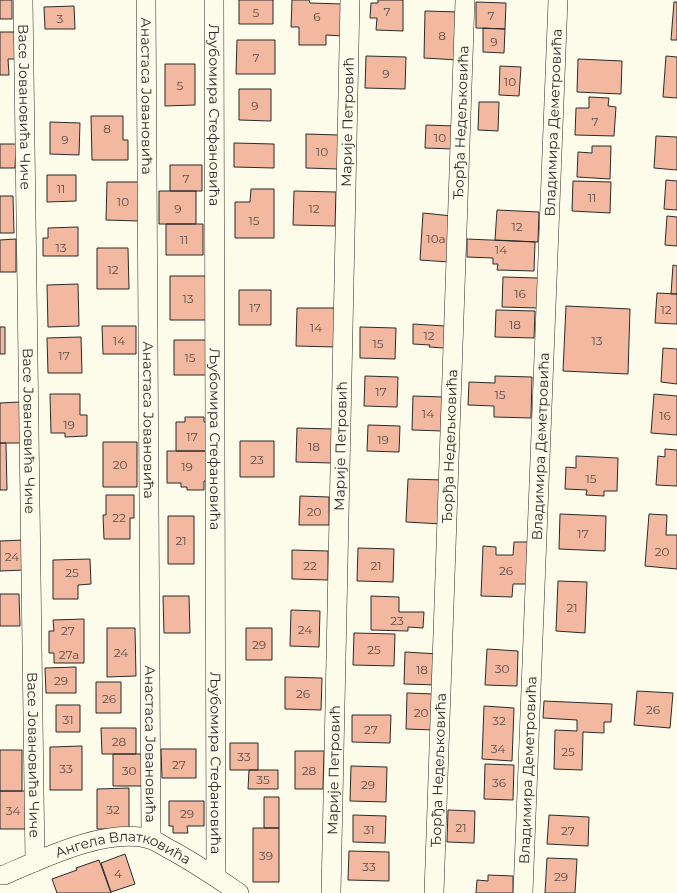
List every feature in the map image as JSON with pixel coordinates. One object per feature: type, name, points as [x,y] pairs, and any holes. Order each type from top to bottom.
[{"type":"street","name":"Васе Јовановића Чиче","points":[[23,0],[35,862]]},
{"type":"street","name":"Анастаса Јовановића","points":[[146,0],[151,839]]},
{"type":"street","name":"Љубомира Стефановића","points":[[214,0],[216,877]]},
{"type":"street","name":"Марије Петровић","points":[[331,893],[350,0]]},
{"type":"street","name":"Ђорђа Недељковића","points":[[434,893],[465,0]]},
{"type":"street","name":"Владимира Деметровића","points":[[523,893],[558,0]]},
{"type":"street","name":"Ангела Влатковића","points":[[0,875],[4,875],[77,846],[103,839],[127,836],[151,839],[181,855],[239,893]]},
{"type":"building","points":[[0,0],[12,0],[12,19],[0,19]]},
{"type":"building","points":[[239,0],[273,0],[273,24],[239,24]]},
{"type":"building","points":[[292,0],[309,0],[310,3],[343,4],[343,36],[326,35],[326,45],[299,45],[299,27],[291,27]]},
{"type":"building","points":[[378,0],[403,0],[403,31],[376,30],[377,18],[370,18],[371,3],[378,3]]},
{"type":"building","points":[[476,2],[506,3],[505,29],[476,28]]},
{"type":"building","points":[[674,2],[677,2],[677,40],[671,40]]},
{"type":"building","points":[[74,6],[75,29],[45,29],[44,7]]},
{"type":"building","points":[[425,11],[460,12],[458,60],[424,58]]},
{"type":"building","points":[[483,28],[505,29],[504,53],[483,52]]},
{"type":"building","points":[[0,32],[15,32],[16,59],[8,59],[9,75],[0,75]]},
{"type":"building","points":[[237,40],[275,40],[275,74],[236,74]]},
{"type":"building","points":[[366,56],[406,57],[405,89],[365,88]]},
{"type":"building","points":[[666,56],[677,57],[677,98],[663,97]]},
{"type":"building","points":[[578,59],[622,61],[621,94],[577,92]]},
{"type":"building","points":[[165,64],[195,64],[195,105],[165,106]]},
{"type":"building","points":[[500,66],[521,67],[519,96],[499,95]]},
{"type":"building","points":[[239,89],[271,89],[271,121],[239,120]]},
{"type":"building","points":[[589,97],[609,98],[608,106],[616,107],[614,136],[575,135],[576,108],[589,108]]},
{"type":"building","points":[[479,102],[499,102],[498,131],[478,130]]},
{"type":"building","points":[[91,116],[123,116],[123,140],[128,140],[128,160],[92,160]]},
{"type":"building","points":[[50,122],[80,123],[79,155],[50,154]]},
{"type":"building","points":[[426,125],[454,126],[453,149],[425,148]]},
{"type":"building","points":[[306,134],[339,135],[339,169],[306,168]]},
{"type":"building","points":[[656,136],[677,137],[677,170],[654,168]]},
{"type":"building","points":[[234,143],[274,144],[274,168],[234,167]]},
{"type":"building","points":[[0,144],[16,144],[15,168],[0,168]]},
{"type":"building","points":[[592,146],[611,146],[610,179],[577,177],[578,152],[592,153]]},
{"type":"building","points":[[170,165],[202,165],[202,191],[170,191]]},
{"type":"building","points":[[47,175],[76,175],[76,201],[47,202]]},
{"type":"building","points":[[666,180],[677,181],[677,210],[664,209]]},
{"type":"building","points":[[573,181],[611,182],[610,213],[572,211]]},
{"type":"building","points":[[107,182],[140,182],[139,221],[106,220]]},
{"type":"building","points":[[251,189],[274,189],[274,238],[235,238],[235,202],[250,202]]},
{"type":"building","points":[[159,191],[196,191],[196,224],[159,224]]},
{"type":"building","points":[[294,191],[336,192],[335,226],[293,225]]},
{"type":"building","points":[[0,196],[13,196],[14,233],[0,233]]},
{"type":"building","points":[[497,210],[539,212],[538,242],[495,240]]},
{"type":"building","points":[[423,213],[452,216],[449,262],[420,260]]},
{"type":"building","points":[[667,216],[677,217],[677,246],[665,245]]},
{"type":"building","points":[[166,224],[203,224],[203,255],[166,255]]},
{"type":"building","points":[[78,227],[78,256],[43,256],[43,238],[48,238],[48,228]]},
{"type":"building","points":[[16,239],[16,272],[0,272],[0,240]]},
{"type":"building","points":[[467,239],[535,242],[534,271],[497,270],[498,264],[493,264],[493,258],[467,257]]},
{"type":"building","points":[[97,248],[128,248],[129,289],[97,289]]},
{"type":"building","points":[[673,265],[677,266],[677,294],[671,294]]},
{"type":"building","points":[[170,276],[206,276],[206,320],[170,320]]},
{"type":"building","points":[[503,277],[538,278],[537,308],[502,307]]},
{"type":"building","points":[[78,284],[79,326],[48,327],[47,285]]},
{"type":"building","points":[[239,290],[271,290],[271,325],[239,325]]},
{"type":"building","points":[[657,293],[677,294],[677,324],[655,323]]},
{"type":"building","points":[[566,306],[630,309],[628,374],[563,371]]},
{"type":"building","points":[[297,308],[336,308],[335,347],[296,346]]},
{"type":"building","points":[[496,310],[535,311],[534,338],[495,337]]},
{"type":"building","points":[[413,324],[445,326],[444,348],[413,344]]},
{"type":"building","points":[[102,326],[136,326],[136,354],[103,354]]},
{"type":"building","points":[[0,327],[5,327],[5,354],[0,354]]},
{"type":"building","points":[[360,327],[396,328],[395,359],[360,358]]},
{"type":"building","points":[[81,337],[82,373],[48,373],[47,338]]},
{"type":"building","points":[[174,340],[207,340],[207,375],[174,375]]},
{"type":"building","points":[[663,348],[677,349],[677,384],[661,382]]},
{"type":"building","points":[[365,376],[398,377],[397,407],[364,406]]},
{"type":"building","points":[[495,376],[532,377],[531,418],[494,417],[494,406],[468,405],[469,382],[495,383]]},
{"type":"building","points":[[50,394],[80,394],[80,415],[87,415],[87,436],[65,437],[65,433],[51,433]]},
{"type":"building","points":[[654,394],[677,396],[677,435],[651,433]]},
{"type":"building","points":[[413,396],[444,397],[443,431],[412,430]]},
{"type":"building","points":[[20,402],[21,443],[0,443],[0,403]]},
{"type":"building","points":[[185,417],[204,417],[204,422],[207,422],[208,451],[176,451],[176,422],[185,422]]},
{"type":"building","points":[[368,425],[400,426],[399,452],[367,451]]},
{"type":"building","points":[[297,428],[333,429],[332,463],[296,462]]},
{"type":"building","points":[[240,441],[274,441],[274,477],[240,477]]},
{"type":"building","points":[[103,442],[137,442],[137,487],[103,487]]},
{"type":"building","points":[[0,443],[6,443],[7,490],[0,490]]},
{"type":"building","points":[[665,449],[677,450],[677,486],[656,485],[658,456],[665,457]]},
{"type":"building","points":[[167,451],[208,451],[208,481],[204,481],[204,490],[187,490],[187,487],[181,487],[181,483],[167,483]]},
{"type":"building","points":[[576,456],[618,458],[617,491],[604,491],[604,496],[586,495],[587,490],[565,489],[566,467],[576,468]]},
{"type":"building","points":[[408,479],[443,480],[442,524],[406,522]]},
{"type":"building","points":[[106,495],[134,495],[134,518],[130,518],[130,539],[104,539],[103,515],[106,515]]},
{"type":"building","points":[[300,496],[329,497],[329,525],[299,525]]},
{"type":"building","points":[[560,514],[606,516],[605,551],[559,549]]},
{"type":"building","points":[[649,514],[667,515],[666,535],[677,535],[677,569],[645,566]]},
{"type":"building","points":[[168,516],[194,516],[194,564],[168,564]]},
{"type":"building","points":[[24,540],[25,570],[0,571],[0,541]]},
{"type":"building","points":[[514,542],[531,542],[529,584],[513,584],[512,597],[481,596],[483,546],[496,547],[496,555],[513,555]]},
{"type":"building","points":[[358,548],[394,549],[393,582],[357,581]]},
{"type":"building","points":[[292,550],[328,551],[328,580],[292,579]]},
{"type":"building","points":[[90,559],[91,584],[78,585],[78,599],[53,599],[53,560]]},
{"type":"building","points":[[558,581],[587,582],[585,633],[556,631]]},
{"type":"building","points":[[0,594],[19,594],[20,626],[0,626]]},
{"type":"building","points":[[163,596],[189,596],[190,633],[164,633]]},
{"type":"building","points":[[371,596],[399,597],[399,612],[424,612],[423,628],[408,627],[408,631],[371,630]]},
{"type":"building","points":[[291,610],[320,611],[319,647],[290,646]]},
{"type":"building","points":[[84,619],[84,663],[54,663],[54,653],[49,653],[49,631],[54,631],[53,620]]},
{"type":"building","points":[[107,628],[135,628],[136,676],[107,677]]},
{"type":"building","points":[[246,628],[272,628],[272,660],[246,660]]},
{"type":"building","points":[[354,633],[395,634],[394,666],[353,665]]},
{"type":"building","points":[[487,649],[518,651],[517,686],[485,685]]},
{"type":"building","points":[[405,652],[439,654],[438,685],[404,684]]},
{"type":"building","points":[[76,667],[76,693],[46,693],[45,668]]},
{"type":"building","points":[[285,677],[322,678],[321,710],[285,709]]},
{"type":"building","points":[[96,682],[121,682],[121,713],[96,713]]},
{"type":"building","points":[[637,691],[673,693],[670,728],[634,725]]},
{"type":"building","points":[[407,693],[435,694],[434,730],[406,729]]},
{"type":"building","points":[[544,701],[612,704],[611,722],[604,722],[604,733],[583,732],[582,770],[554,769],[555,730],[577,731],[577,720],[543,718]]},
{"type":"building","points":[[56,705],[80,705],[80,732],[56,732]]},
{"type":"building","points":[[484,706],[514,708],[512,761],[482,759]]},
{"type":"building","points":[[352,715],[391,715],[390,743],[352,742]]},
{"type":"building","points":[[101,728],[136,728],[136,754],[102,754]]},
{"type":"building","points":[[230,743],[258,743],[258,770],[230,770]]},
{"type":"building","points":[[82,746],[82,790],[50,790],[50,747]]},
{"type":"building","points":[[161,749],[196,749],[196,778],[162,778]]},
{"type":"building","points":[[0,750],[22,750],[22,791],[0,791]]},
{"type":"building","points":[[295,751],[324,751],[323,789],[295,789]]},
{"type":"building","points":[[113,754],[144,754],[144,786],[113,786]]},
{"type":"building","points":[[485,764],[514,765],[513,800],[484,799]]},
{"type":"building","points":[[351,766],[387,767],[386,802],[350,801]]},
{"type":"building","points":[[249,770],[278,770],[278,789],[248,789]]},
{"type":"building","points":[[129,788],[129,829],[97,829],[97,789]]},
{"type":"building","points":[[0,791],[26,791],[27,829],[0,829]]},
{"type":"building","points":[[264,797],[279,797],[279,828],[264,828]]},
{"type":"building","points":[[169,801],[204,801],[204,826],[187,826],[188,833],[173,833],[173,826],[169,826]]},
{"type":"building","points":[[448,810],[475,811],[474,843],[447,842]]},
{"type":"building","points":[[353,815],[386,816],[385,843],[353,842]]},
{"type":"building","points":[[549,815],[589,817],[588,846],[547,844]]},
{"type":"building","points":[[253,828],[279,828],[279,882],[253,882]]},
{"type":"building","points":[[349,851],[389,852],[389,881],[348,880]]},
{"type":"building","points":[[125,854],[135,884],[111,892],[101,863]]},
{"type":"building","points":[[547,858],[577,859],[575,893],[545,893]]},
{"type":"building","points":[[99,860],[111,893],[57,893],[52,879],[77,870],[76,868]]},
{"type":"building","points":[[488,875],[513,876],[513,893],[476,893],[477,880],[488,881]]}]
